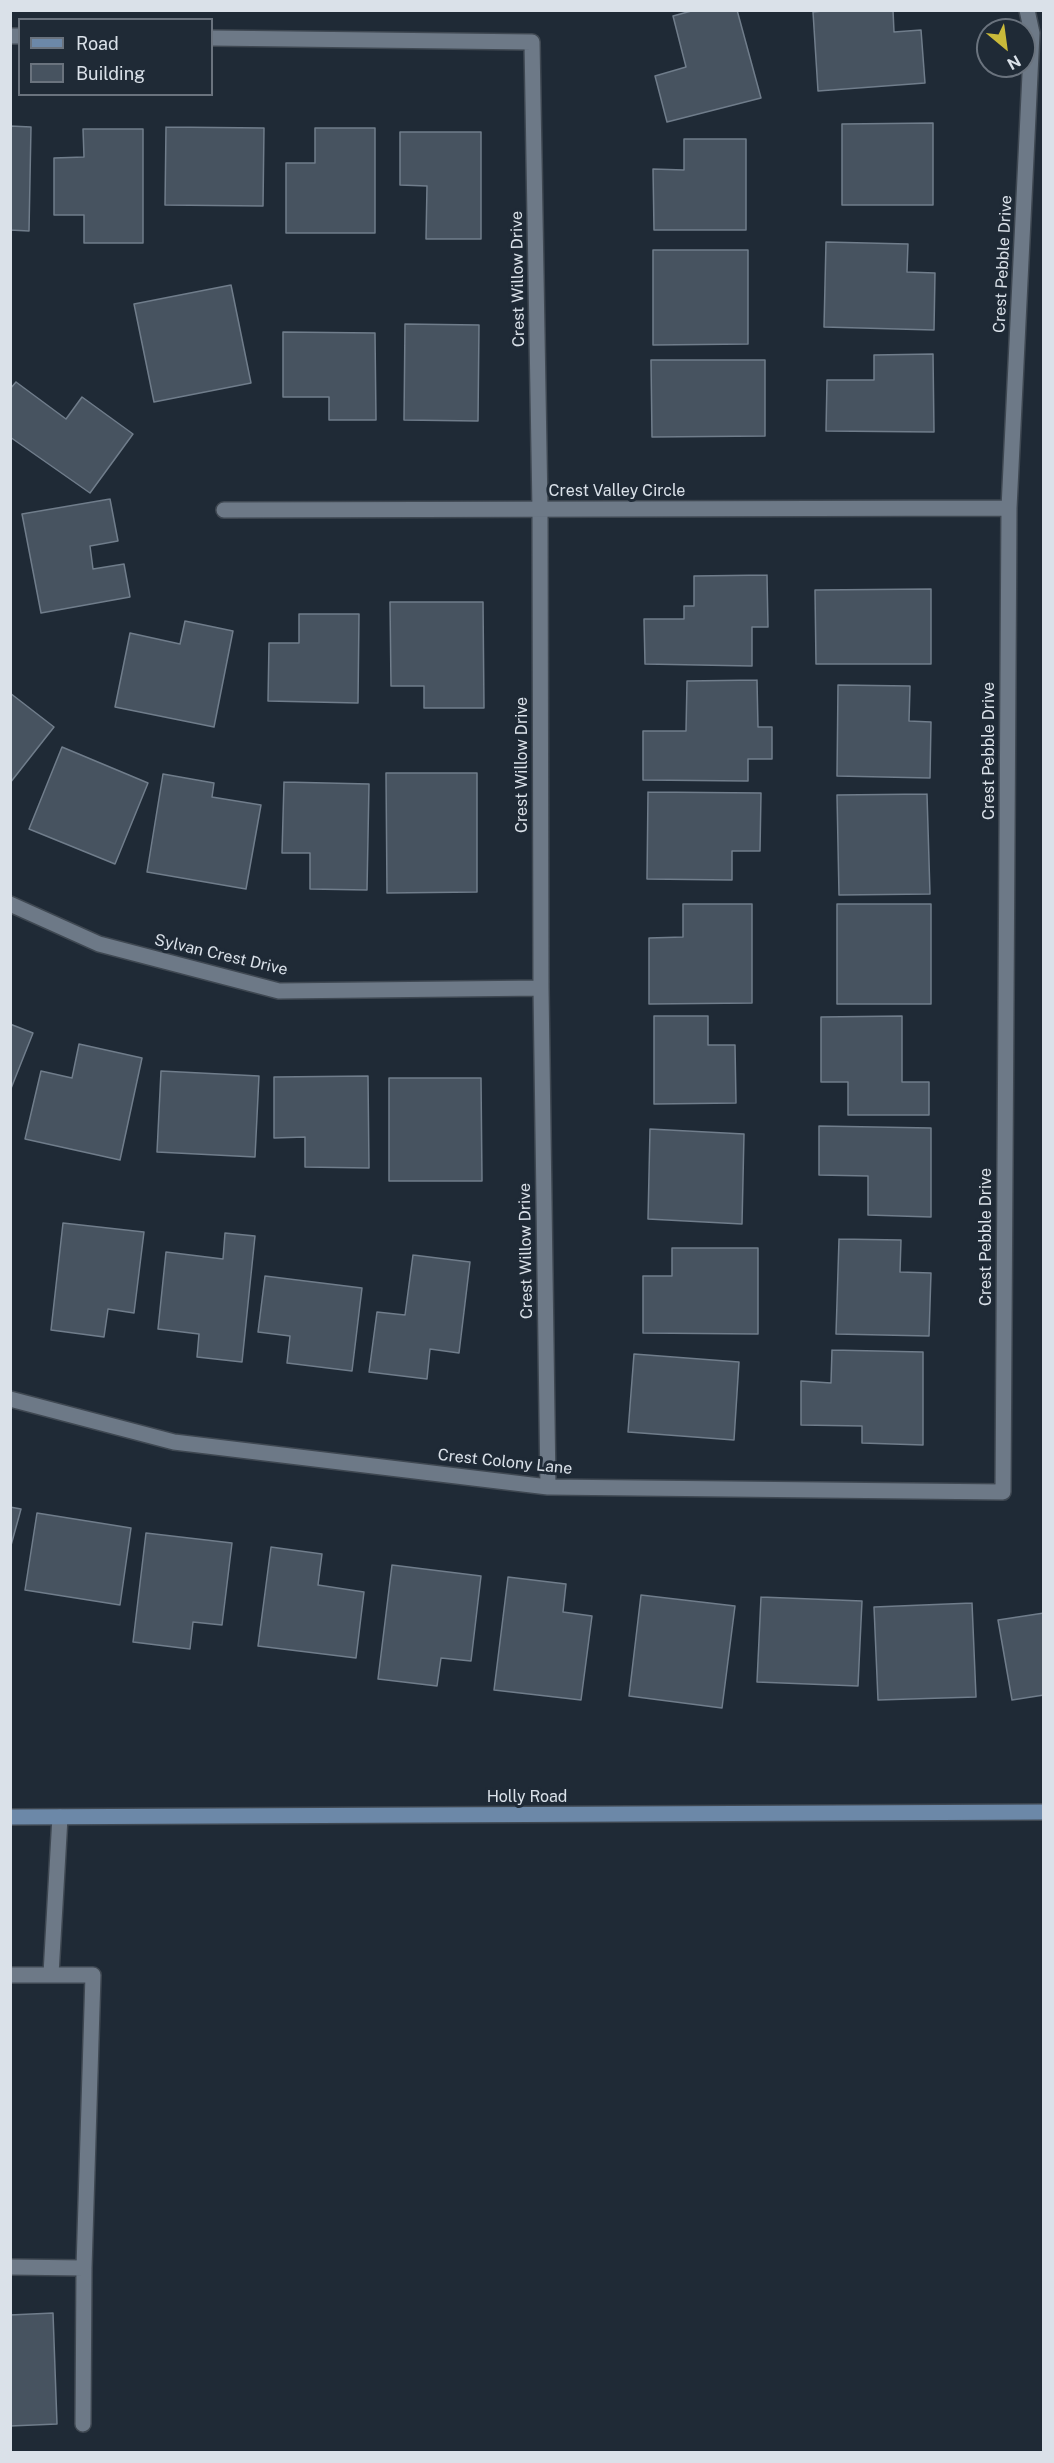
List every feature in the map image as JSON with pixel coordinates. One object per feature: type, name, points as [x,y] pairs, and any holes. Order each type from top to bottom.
[{"type":"main road","name":"Holly Road","points":[[10,1817],[1044,1812]]},
{"type":"street","name":"Crest Pebble Drive","points":[[1003,1492],[1009,508],[1032,33],[1028,10]]},
{"type":"street","name":"Crest Willow Drive","points":[[213,39],[532,42],[540,509],[541,988],[548,1487]]},
{"type":"street","name":"Crest Valley Circle","points":[[224,510],[1009,508]]},
{"type":"street","name":"Sylvan Crest Drive","points":[[10,904],[99,944],[279,991],[541,988]]},
{"type":"street","name":"Crest Colony Lane","points":[[10,1399],[174,1442],[548,1487],[1003,1492]]},
{"type":"street","points":[[51,1974],[60,1817]]},
{"type":"street","points":[[10,1974],[93,1975],[84,2268],[83,2424]]},
{"type":"street","points":[[10,2267],[84,2268]]},
{"type":"building","points":[[695,10],[737,10],[761,98],[667,122],[655,76],[686,67],[673,16]]},
{"type":"building","points":[[893,10],[894,32],[921,30],[925,83],[818,91],[813,12]]},
{"type":"building","points":[[933,123],[933,205],[842,205],[842,124]]},
{"type":"building","points":[[10,126],[31,127],[29,231],[10,230]]},
{"type":"building","points":[[166,127],[264,128],[263,206],[165,205]]},
{"type":"building","points":[[315,128],[375,128],[375,233],[286,233],[286,163],[315,163]]},
{"type":"building","points":[[83,129],[143,129],[143,243],[84,243],[84,215],[54,215],[54,158],[84,157]]},
{"type":"building","points":[[400,132],[481,132],[481,239],[426,239],[427,186],[400,185]]},
{"type":"building","points":[[684,139],[746,139],[746,230],[654,230],[653,169],[684,170]]},
{"type":"building","points":[[826,242],[908,244],[907,272],[935,273],[934,330],[824,327]]},
{"type":"building","points":[[653,250],[748,250],[748,344],[653,345]]},
{"type":"building","points":[[231,285],[251,383],[154,402],[134,304]]},
{"type":"building","points":[[405,324],[479,325],[478,421],[404,420]]},
{"type":"building","points":[[283,332],[375,333],[376,420],[329,420],[329,397],[283,397]]},
{"type":"building","points":[[933,354],[934,432],[826,431],[827,380],[874,380],[874,355]]},
{"type":"building","points":[[651,360],[765,360],[765,436],[652,437]]},
{"type":"building","points":[[16,382],[66,419],[82,397],[133,434],[90,493],[10,437],[10,389]]},
{"type":"building","points":[[110,499],[118,541],[90,546],[93,569],[124,564],[130,597],[41,613],[22,514]]},
{"type":"building","points":[[767,575],[768,627],[752,627],[752,666],[645,664],[644,619],[684,619],[684,606],[694,606],[694,576]]},
{"type":"building","points":[[931,589],[931,664],[816,664],[815,590]]},
{"type":"building","points":[[390,602],[483,602],[484,708],[424,708],[424,686],[391,686]]},
{"type":"building","points":[[299,614],[359,614],[358,703],[268,701],[269,643],[299,643]]},
{"type":"building","points":[[185,621],[233,631],[214,727],[115,707],[130,633],[180,644]]},
{"type":"building","points":[[757,680],[758,727],[772,727],[772,759],[748,759],[748,781],[643,780],[643,731],[686,731],[687,681]]},
{"type":"building","points":[[838,685],[910,686],[909,721],[931,722],[930,778],[837,776]]},
{"type":"building","points":[[10,693],[54,727],[10,783]]},
{"type":"building","points":[[62,747],[148,783],[115,864],[29,829]]},
{"type":"building","points":[[386,773],[477,773],[477,892],[387,893]]},
{"type":"building","points":[[163,774],[214,783],[212,797],[261,805],[246,889],[147,872]]},
{"type":"building","points":[[284,782],[369,784],[367,890],[310,889],[310,853],[282,853]]},
{"type":"building","points":[[648,792],[761,793],[760,851],[732,851],[732,880],[647,879]]},
{"type":"building","points":[[927,794],[930,894],[839,895],[837,795]]},
{"type":"building","points":[[683,904],[752,904],[752,1003],[649,1004],[649,938],[683,937]]},
{"type":"building","points":[[837,904],[931,904],[931,1004],[837,1004]]},
{"type":"building","points":[[654,1016],[708,1016],[708,1045],[735,1045],[736,1103],[654,1104]]},
{"type":"building","points":[[902,1016],[902,1082],[929,1082],[929,1115],[848,1115],[848,1082],[821,1082],[821,1017]]},
{"type":"building","points":[[10,1024],[33,1033],[10,1091]]},
{"type":"building","points":[[79,1044],[142,1058],[120,1160],[25,1139],[41,1071],[72,1078]]},
{"type":"building","points":[[161,1071],[259,1076],[255,1157],[157,1152]]},
{"type":"building","points":[[368,1076],[369,1168],[305,1167],[305,1137],[274,1138],[274,1077]]},
{"type":"building","points":[[389,1078],[481,1078],[482,1181],[389,1181]]},
{"type":"building","points":[[819,1126],[931,1128],[931,1217],[868,1215],[868,1176],[819,1175]]},
{"type":"building","points":[[650,1129],[744,1134],[742,1224],[648,1219]]},
{"type":"building","points":[[63,1223],[144,1232],[134,1313],[108,1309],[104,1337],[51,1330]]},
{"type":"building","points":[[225,1233],[255,1236],[242,1362],[197,1357],[199,1334],[158,1329],[166,1252],[223,1259]]},
{"type":"building","points":[[839,1239],[901,1240],[900,1272],[931,1273],[929,1336],[836,1334]]},
{"type":"building","points":[[672,1248],[758,1248],[758,1334],[643,1333],[643,1276],[672,1276]]},
{"type":"building","points":[[413,1255],[470,1262],[459,1353],[430,1349],[427,1379],[369,1372],[377,1312],[405,1315]]},
{"type":"building","points":[[265,1276],[362,1288],[352,1371],[287,1363],[290,1336],[258,1332]]},
{"type":"building","points":[[832,1350],[923,1352],[923,1445],[862,1443],[862,1426],[801,1425],[801,1381],[831,1383]]},
{"type":"building","points":[[634,1354],[739,1362],[734,1440],[628,1432]]},
{"type":"building","points":[[10,1507],[21,1509],[10,1549]]},
{"type":"building","points":[[37,1513],[131,1528],[120,1605],[25,1590]]},
{"type":"building","points":[[146,1533],[232,1543],[222,1625],[193,1622],[190,1649],[133,1642]]},
{"type":"building","points":[[271,1547],[322,1554],[318,1585],[364,1592],[356,1658],[258,1646]]},
{"type":"building","points":[[392,1565],[481,1576],[471,1661],[441,1658],[437,1686],[378,1679]]},
{"type":"building","points":[[508,1577],[566,1584],[563,1612],[592,1616],[581,1700],[494,1690]]},
{"type":"building","points":[[641,1595],[735,1606],[722,1708],[629,1696]]},
{"type":"building","points":[[761,1597],[862,1601],[858,1686],[757,1682]]},
{"type":"building","points":[[972,1603],[976,1697],[878,1700],[874,1607]]},
{"type":"building","points":[[1044,1613],[1044,1695],[1012,1700],[998,1620]]},
{"type":"building","points":[[53,2313],[57,2424],[10,2426],[10,2315]]}]
